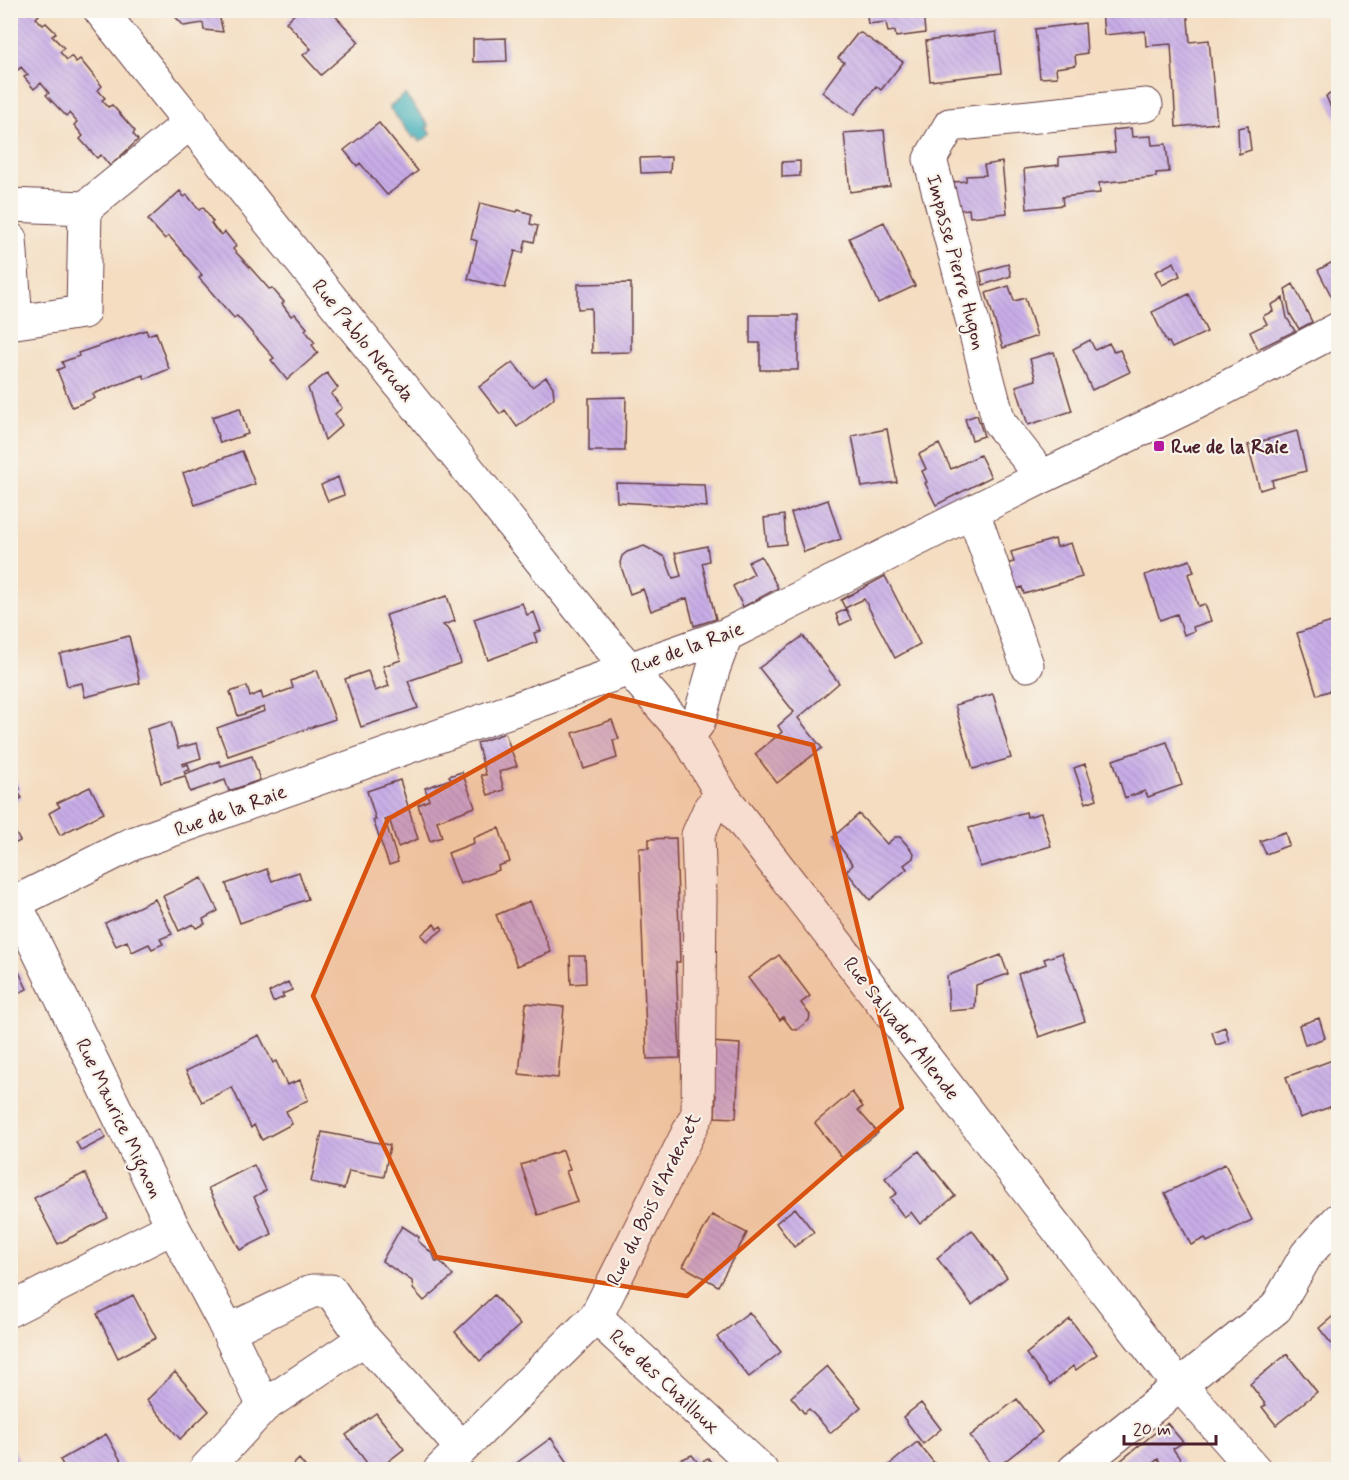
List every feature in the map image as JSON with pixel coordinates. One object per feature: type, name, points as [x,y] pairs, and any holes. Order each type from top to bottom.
[{"type":"street","name":"Rue Pablo Neruda","points":[[100,10],[629,668]]},
{"type":"street","name":"Impasse Pierre Hugon","points":[[1042,477],[999,422],[930,159],[950,125],[1146,105]]},
{"type":"street","points":[[10,204],[85,208],[191,122]]},
{"type":"street","points":[[10,239],[16,322],[83,312],[85,208]]},
{"type":"street","name":"Rue de la Raie","points":[[13,904],[132,844],[726,635],[1206,398],[1338,329]]},
{"type":"street","points":[[973,512],[1026,665]]},
{"type":"street","points":[[688,737],[698,723],[726,635]]},
{"type":"street","name":"Rue Salvador Allende","points":[[629,668],[688,737],[722,795],[1179,1384],[1255,1470]]},
{"type":"street","name":"Rue du Bois d'Ardenet","points":[[450,1458],[596,1317],[698,1113],[700,896],[698,835],[710,808],[722,795]]},
{"type":"street","name":"Rue Maurice Mignon","points":[[13,904],[264,1406]]},
{"type":"street","points":[[1074,1470],[1276,1308],[1307,1254],[1338,1220]]},
{"type":"street","points":[[10,1310],[173,1227]]},
{"type":"street","points":[[228,1331],[312,1291],[331,1291],[450,1458]]},
{"type":"street","name":"Rue des Chailloux","points":[[596,1317],[761,1470]]},
{"type":"street","points":[[205,1470],[264,1406],[364,1339]]},
{"type":"highlighted area","points":[[609,695],[813,745],[902,1108],[687,1296],[436,1257],[313,996],[388,819]]},
{"type":"water","points":[[405,95],[429,126],[426,128],[431,134],[420,142],[415,136],[413,138],[389,107]]},
{"type":"building","points":[[10,10],[35,10],[39,15],[36,18],[43,25],[46,23],[56,33],[52,36],[64,48],[60,52],[67,60],[71,56],[76,62],[80,59],[102,86],[98,90],[105,98],[102,100],[108,107],[112,105],[135,131],[133,134],[138,140],[110,166],[101,155],[97,158],[80,139],[83,136],[74,125],[77,122],[69,113],[66,116],[46,95],[49,93],[41,83],[34,89],[24,77],[28,75],[21,67],[18,70],[10,61],[10,55],[14,52],[10,48]]},
{"type":"building","points":[[169,10],[218,10],[223,32],[204,30],[203,23],[184,26]]},
{"type":"building","points":[[299,10],[330,10],[359,42],[321,75],[303,55],[311,49],[286,22]]},
{"type":"building","points":[[898,10],[923,10],[925,33],[896,37],[895,31],[888,32],[886,22],[868,24],[867,16]]},
{"type":"building","points":[[1102,10],[1187,10],[1190,42],[1209,40],[1217,123],[1176,127],[1171,44],[1146,46],[1145,31],[1104,35]]},
{"type":"building","points":[[1085,23],[1087,53],[1075,55],[1076,65],[1056,68],[1057,77],[1040,78],[1035,29]]},
{"type":"building","points":[[996,32],[1001,73],[930,81],[926,41]]},
{"type":"building","points":[[861,33],[903,62],[881,90],[876,86],[854,115],[822,92],[844,62],[838,58],[857,34]]},
{"type":"building","points":[[506,38],[507,61],[473,62],[473,39]]},
{"type":"building","points":[[1338,90],[1338,124],[1326,96]]},
{"type":"building","points":[[379,123],[418,171],[387,195],[360,163],[357,166],[344,150]]},
{"type":"building","points":[[1248,126],[1251,150],[1239,154],[1238,128]]},
{"type":"building","points":[[1131,128],[1132,137],[1151,136],[1152,145],[1166,144],[1169,172],[1156,173],[1156,177],[1099,183],[1100,193],[1062,197],[1063,205],[1027,209],[1024,169],[1059,165],[1059,157],[1115,152],[1113,130]]},
{"type":"building","points":[[884,130],[890,186],[850,192],[844,133]]},
{"type":"building","points":[[671,157],[670,172],[641,173],[640,158]]},
{"type":"building","points":[[800,161],[800,176],[782,177],[782,162]]},
{"type":"building","points":[[1002,162],[1007,213],[970,217],[969,209],[958,210],[954,182],[966,181],[966,176],[986,175],[984,165]]},
{"type":"building","points":[[180,191],[184,197],[187,195],[199,210],[203,207],[215,229],[221,235],[225,232],[236,246],[233,249],[269,289],[272,288],[284,302],[282,304],[291,316],[295,314],[307,328],[305,330],[315,343],[312,345],[318,353],[287,380],[271,360],[274,358],[237,316],[234,318],[199,278],[202,275],[169,236],[165,239],[148,220]]},
{"type":"building","points":[[480,203],[532,214],[530,224],[538,226],[534,242],[526,240],[523,253],[515,251],[505,288],[468,279],[477,241],[471,239]]},
{"type":"building","points":[[884,222],[915,286],[878,303],[849,238]]},
{"type":"building","points":[[1338,259],[1338,309],[1318,270]]},
{"type":"building","points":[[1174,262],[1180,276],[1162,285],[1155,272]]},
{"type":"building","points":[[1008,264],[1011,276],[983,285],[980,272]]},
{"type":"building","points":[[631,283],[631,352],[592,353],[591,308],[578,309],[578,284]]},
{"type":"building","points":[[1293,284],[1312,322],[1299,329],[1290,314],[1285,289]]},
{"type":"building","points":[[1009,286],[1014,301],[1025,298],[1037,336],[1003,348],[986,293]]},
{"type":"building","points":[[1189,294],[1207,332],[1172,348],[1169,342],[1167,343],[1152,312]]},
{"type":"building","points":[[1283,298],[1287,318],[1295,331],[1258,349],[1250,332],[1267,324],[1263,316],[1273,311],[1271,305]]},
{"type":"building","points":[[750,315],[798,315],[798,370],[760,370],[760,343],[750,343]]},
{"type":"building","points":[[146,330],[148,335],[156,332],[169,369],[145,379],[143,375],[93,394],[95,398],[72,407],[57,370],[64,367],[62,362],[79,356],[78,353]]},
{"type":"building","points":[[1090,340],[1095,350],[1109,343],[1114,352],[1120,350],[1130,372],[1092,390],[1073,349]]},
{"type":"building","points":[[1054,352],[1072,411],[1028,425],[1016,386],[1036,380],[1030,359]]},
{"type":"building","points":[[513,362],[532,387],[546,377],[553,387],[554,398],[517,427],[505,410],[500,414],[479,387]]},
{"type":"building","points":[[327,373],[338,388],[331,394],[342,408],[335,414],[342,425],[325,440],[308,388]]},
{"type":"building","points":[[626,397],[625,451],[589,451],[589,398]]},
{"type":"building","points":[[240,408],[248,434],[220,443],[212,417]]},
{"type":"building","points":[[977,415],[984,436],[972,440],[965,419]]},
{"type":"building","points":[[887,429],[897,482],[862,487],[852,436]]},
{"type":"building","points":[[1297,431],[1306,471],[1272,480],[1273,486],[1260,490],[1248,445]]},
{"type":"building","points":[[939,444],[951,469],[980,455],[991,477],[936,505],[925,483],[927,482],[922,471],[926,469],[919,454]]},
{"type":"building","points":[[242,451],[255,484],[195,505],[183,473]]},
{"type":"building","points":[[338,477],[344,495],[328,501],[321,485]]},
{"type":"building","points":[[616,483],[705,485],[707,507],[617,502]]},
{"type":"building","points":[[828,500],[841,539],[804,552],[791,513]]},
{"type":"building","points":[[784,515],[786,544],[767,546],[764,518]]},
{"type":"building","points":[[1055,539],[1057,547],[1071,543],[1082,577],[1024,594],[1022,587],[1014,590],[1005,564],[1014,562],[1011,552]]},
{"type":"building","points":[[644,546],[665,557],[673,578],[681,576],[675,553],[707,546],[709,561],[702,563],[716,619],[694,626],[687,598],[651,611],[643,589],[630,594],[620,563],[622,556]]},
{"type":"building","points":[[761,556],[778,588],[743,607],[733,586],[754,574],[748,562]]},
{"type":"building","points":[[1190,560],[1194,572],[1188,574],[1198,606],[1205,604],[1211,621],[1193,627],[1194,631],[1184,635],[1177,614],[1160,620],[1145,575]]},
{"type":"building","points":[[885,576],[920,644],[895,658],[864,599],[845,608],[841,600]]},
{"type":"building","points":[[447,596],[455,621],[443,625],[450,631],[461,663],[408,681],[418,708],[361,727],[345,679],[368,671],[375,691],[389,686],[383,666],[401,660],[386,615]]},
{"type":"building","points":[[522,603],[527,615],[534,612],[541,631],[534,633],[537,642],[488,660],[474,619]]},
{"type":"building","points":[[846,609],[851,620],[840,625],[836,614]]},
{"type":"building","points":[[1338,620],[1338,688],[1317,695],[1297,633]]},
{"type":"building","points":[[129,636],[140,683],[85,697],[82,683],[67,686],[60,654]]},
{"type":"building","points":[[803,636],[839,683],[798,718],[822,748],[777,783],[755,754],[782,732],[778,726],[794,712],[759,668]]},
{"type":"building","points":[[317,670],[335,719],[228,756],[217,728],[265,711],[264,707],[238,716],[230,692],[247,686],[250,697],[261,692],[263,699],[293,688],[291,681]]},
{"type":"building","points":[[993,694],[1011,758],[973,769],[955,705]]},
{"type":"building","points":[[612,720],[619,739],[613,740],[617,758],[584,769],[573,733]]},
{"type":"building","points":[[171,722],[178,748],[197,743],[201,758],[182,764],[183,766],[188,764],[190,770],[184,771],[185,774],[219,761],[221,766],[252,756],[260,780],[229,791],[225,780],[190,792],[185,776],[161,783],[147,729]]},
{"type":"building","points":[[505,733],[517,766],[499,772],[504,790],[488,795],[481,775],[486,775],[477,743]]},
{"type":"building","points":[[1167,742],[1182,785],[1148,797],[1145,791],[1125,798],[1113,760]]},
{"type":"building","points":[[1085,764],[1097,799],[1086,803],[1074,768]]},
{"type":"building","points":[[462,772],[475,807],[437,821],[442,837],[430,841],[418,805],[429,800],[425,788],[451,779],[449,776]]},
{"type":"building","points":[[16,780],[20,789],[17,791],[22,798],[12,803],[10,783]]},
{"type":"building","points":[[400,780],[418,839],[398,847],[389,818],[385,820],[398,862],[389,865],[373,820],[376,820],[367,791]]},
{"type":"building","points":[[90,787],[104,813],[60,835],[49,813],[60,807],[57,803]]},
{"type":"building","points":[[1026,812],[1027,817],[1041,813],[1051,846],[980,867],[969,828]]},
{"type":"building","points":[[859,814],[887,844],[895,837],[900,837],[914,853],[913,858],[904,865],[907,869],[870,900],[846,871],[853,865],[833,837]]},
{"type":"building","points":[[10,823],[20,841],[10,846]]},
{"type":"building","points":[[499,828],[510,862],[498,866],[499,870],[460,884],[448,853],[474,843],[473,838]]},
{"type":"building","points":[[1285,832],[1289,845],[1266,854],[1260,841]]},
{"type":"building","points":[[676,838],[680,962],[676,962],[680,1058],[647,1059],[639,848],[649,848],[649,839]]},
{"type":"building","points":[[267,869],[272,881],[299,872],[308,899],[240,923],[226,884]]},
{"type":"building","points":[[202,878],[218,911],[203,919],[205,924],[196,928],[193,924],[179,931],[163,896]]},
{"type":"building","points":[[155,899],[172,934],[160,939],[163,944],[152,949],[149,944],[132,952],[127,941],[116,946],[105,923]]},
{"type":"building","points":[[530,901],[551,952],[517,966],[496,915]]},
{"type":"building","points":[[434,924],[437,929],[441,926],[443,929],[427,942],[421,935]]},
{"type":"building","points":[[1062,953],[1085,1021],[1039,1037],[1018,974],[1046,964],[1044,959]]},
{"type":"building","points":[[779,955],[810,996],[801,1003],[810,1015],[809,1020],[797,1030],[792,1029],[783,1017],[780,1020],[748,978]]},
{"type":"building","points":[[1001,955],[1008,974],[976,985],[975,1009],[949,1011],[947,976]]},
{"type":"building","points":[[570,956],[585,956],[586,983],[571,984]]},
{"type":"building","points":[[19,972],[27,989],[10,997],[10,975]]},
{"type":"building","points":[[288,982],[292,990],[282,994],[284,997],[273,1002],[269,992]]},
{"type":"building","points":[[526,1003],[564,1007],[558,1078],[519,1074]]},
{"type":"building","points":[[1319,1018],[1325,1038],[1305,1045],[1299,1025]]},
{"type":"building","points":[[1225,1027],[1229,1041],[1216,1045],[1212,1032]]},
{"type":"building","points":[[259,1035],[273,1063],[276,1061],[287,1085],[300,1080],[308,1100],[286,1111],[292,1124],[262,1140],[254,1125],[251,1128],[232,1087],[202,1102],[186,1071]]},
{"type":"building","points":[[710,1042],[740,1044],[736,1118],[715,1117],[716,1095],[708,1094]]},
{"type":"building","points":[[1338,1058],[1338,1104],[1300,1118],[1286,1077]]},
{"type":"building","points":[[852,1092],[863,1107],[858,1110],[878,1133],[843,1159],[815,1123]]},
{"type":"building","points":[[101,1129],[106,1138],[81,1151],[76,1142]]},
{"type":"building","points":[[322,1132],[390,1145],[384,1177],[349,1171],[344,1189],[311,1182]]},
{"type":"building","points":[[563,1150],[570,1170],[566,1171],[577,1202],[538,1215],[521,1165]]},
{"type":"building","points":[[919,1151],[955,1196],[920,1224],[911,1212],[904,1217],[890,1198],[897,1193],[885,1178]]},
{"type":"building","points":[[1225,1164],[1252,1220],[1207,1242],[1205,1238],[1191,1245],[1165,1193]]},
{"type":"building","points":[[254,1165],[266,1190],[254,1197],[272,1234],[240,1250],[208,1188]]},
{"type":"building","points":[[85,1173],[108,1218],[58,1244],[34,1198]]},
{"type":"building","points":[[795,1208],[814,1232],[794,1247],[776,1223]]},
{"type":"building","points":[[712,1215],[747,1233],[718,1286],[683,1266]]},
{"type":"building","points":[[402,1226],[419,1237],[418,1241],[433,1254],[436,1262],[440,1261],[453,1276],[424,1301],[413,1289],[412,1281],[382,1261]]},
{"type":"building","points":[[972,1230],[1007,1277],[972,1305],[937,1258]]},
{"type":"building","points":[[133,1295],[156,1338],[118,1358],[97,1314]]},
{"type":"building","points":[[494,1295],[520,1325],[480,1361],[455,1332]]},
{"type":"building","points":[[749,1312],[781,1352],[749,1377],[717,1337]]},
{"type":"building","points":[[1338,1312],[1338,1352],[1319,1328]]},
{"type":"building","points":[[1070,1319],[1097,1354],[1076,1370],[1073,1366],[1050,1385],[1026,1354]]},
{"type":"building","points":[[1287,1354],[1317,1392],[1276,1425],[1262,1407],[1266,1405],[1250,1384]]},
{"type":"building","points":[[827,1366],[861,1407],[831,1433],[809,1409],[804,1413],[791,1397]]},
{"type":"building","points":[[175,1372],[209,1411],[180,1439],[147,1400]]},
{"type":"building","points":[[1017,1399],[1042,1432],[995,1469],[970,1436]]},
{"type":"building","points":[[921,1403],[941,1429],[923,1444],[903,1417]]},
{"type":"building","points":[[376,1413],[404,1449],[377,1470],[372,1470],[346,1435]]},
{"type":"building","points":[[1167,1423],[1183,1442],[1173,1449],[1183,1463],[1175,1470],[1165,1470],[1158,1459],[1145,1470],[1115,1470],[1113,1467]]},
{"type":"building","points":[[106,1434],[126,1470],[66,1470],[60,1460]]},
{"type":"building","points":[[551,1438],[571,1467],[568,1470],[507,1470]]},
{"type":"building","points":[[917,1442],[940,1470],[883,1470]]},
{"type":"building","points":[[14,1449],[23,1470],[10,1470],[10,1451]]},
{"type":"building","points":[[692,1455],[699,1464],[708,1458],[716,1470],[671,1470],[668,1465]]},
{"type":"building","points":[[299,1459],[308,1470],[288,1470]]},
{"type":"place","name":"Rue de la Raie","points":[[1159,446]]}]
